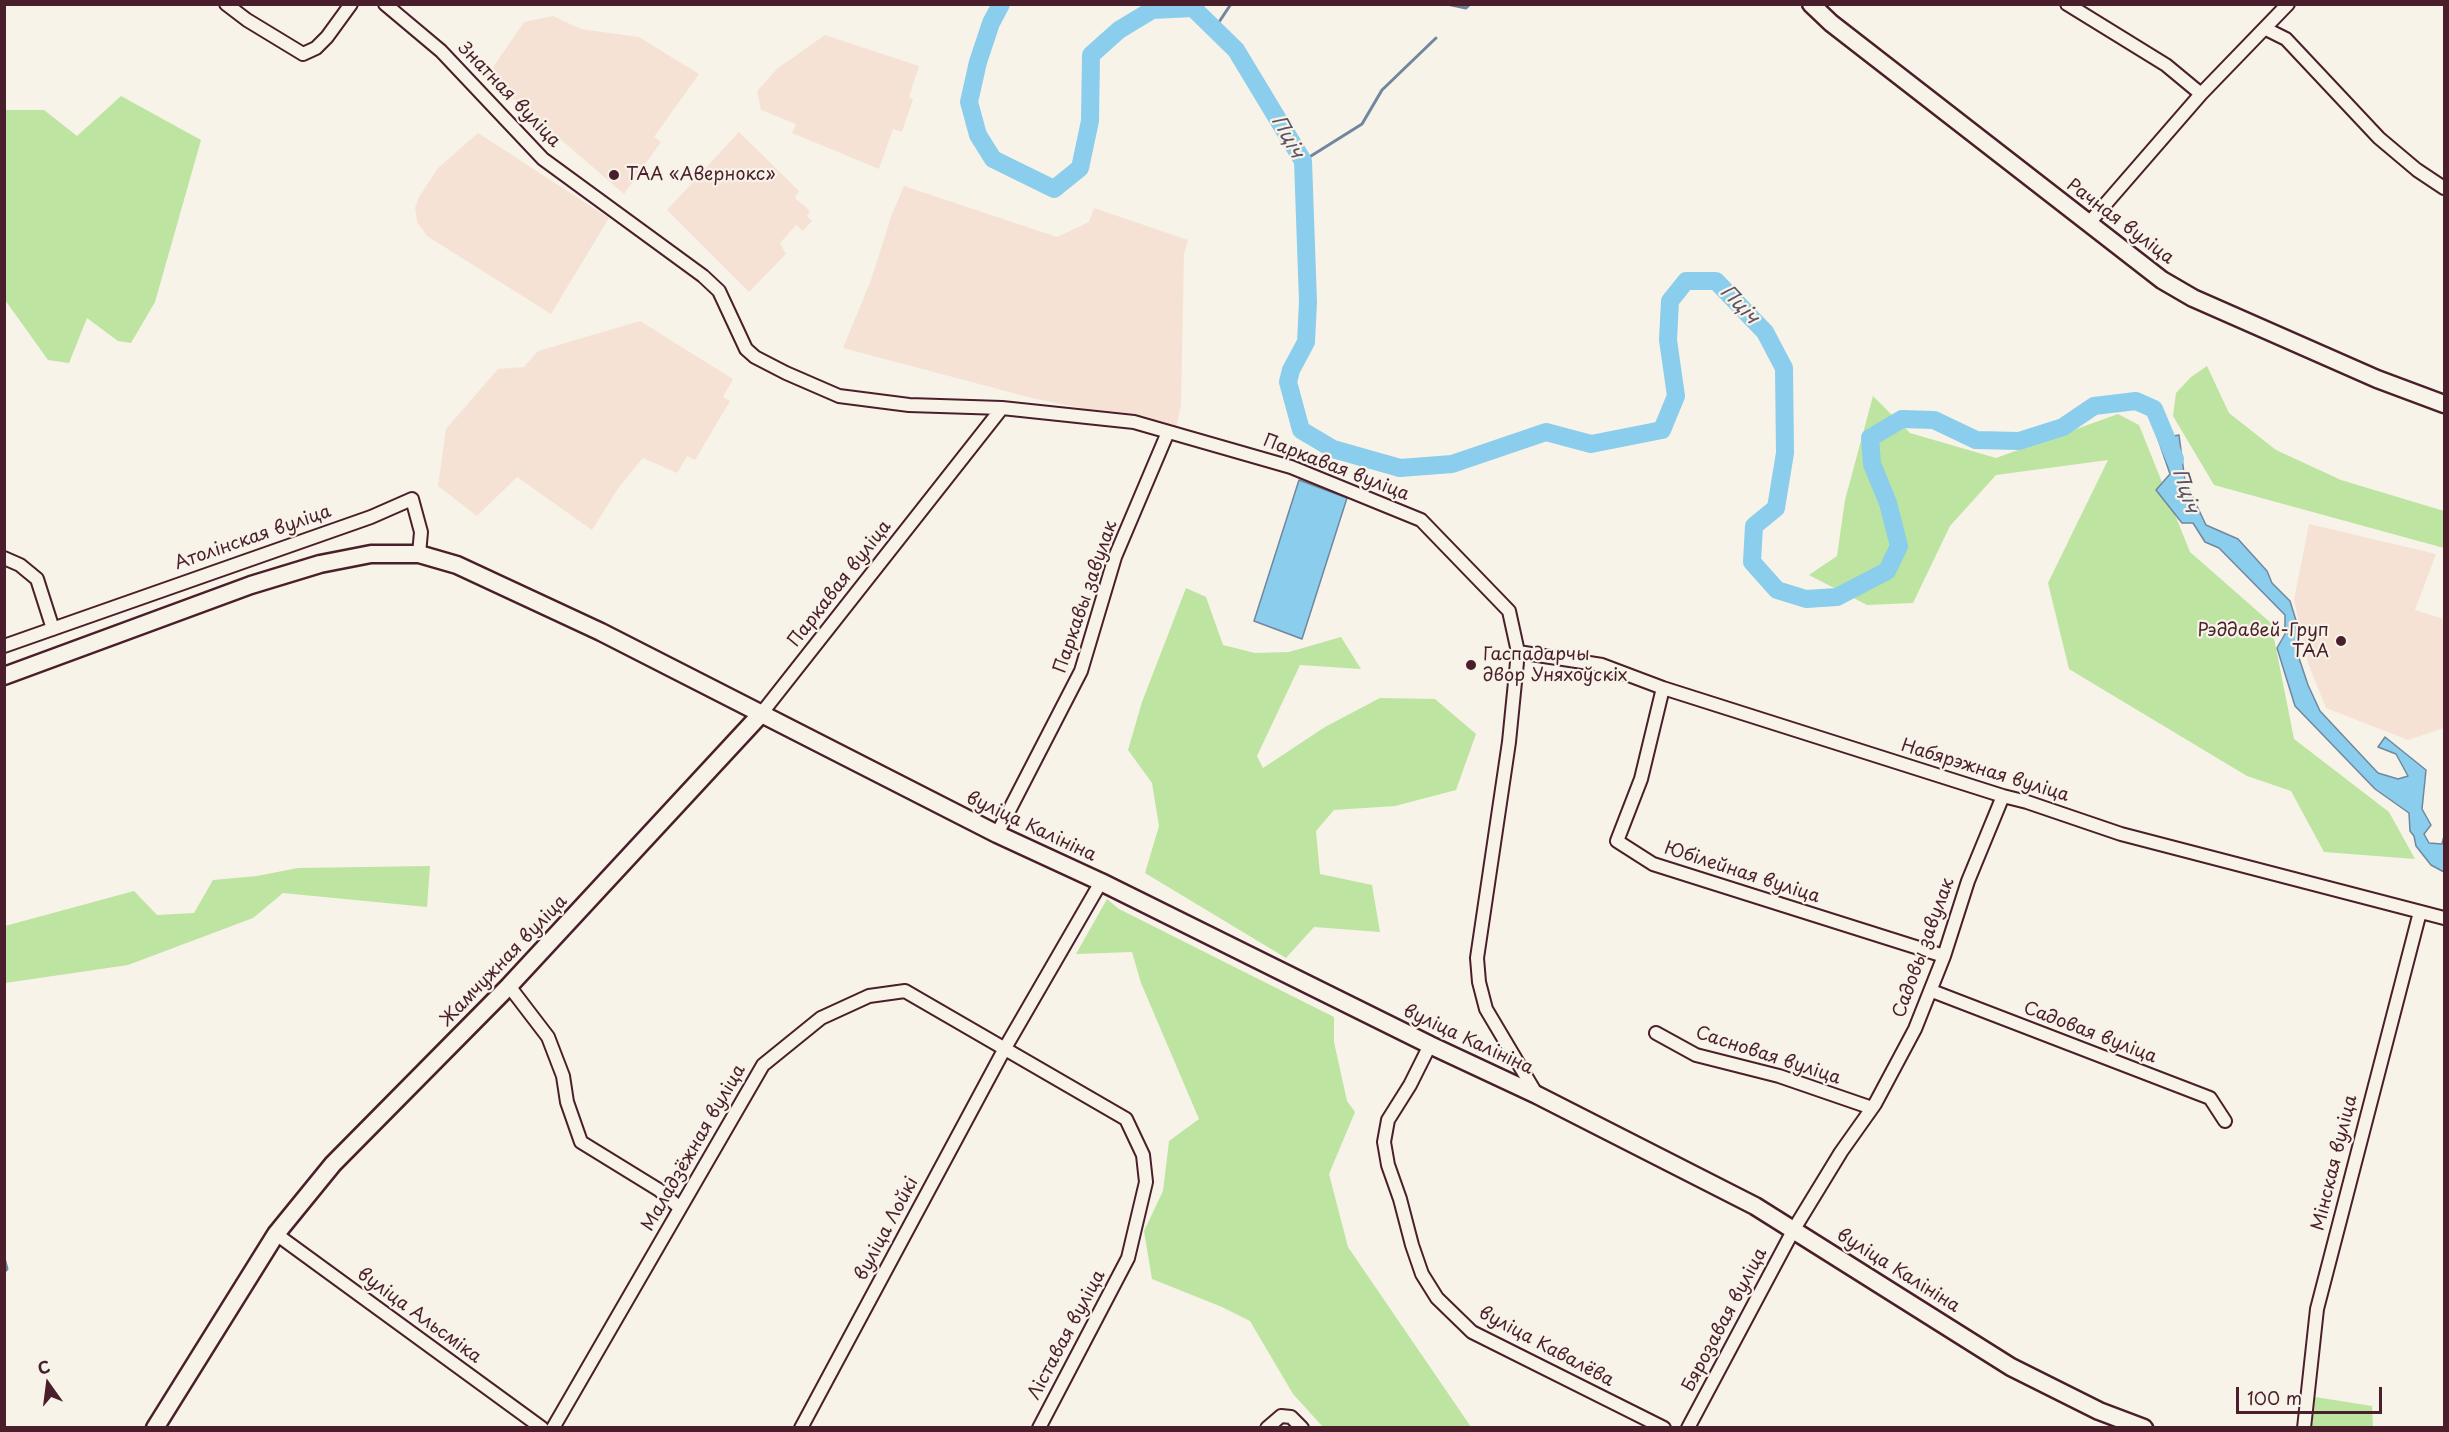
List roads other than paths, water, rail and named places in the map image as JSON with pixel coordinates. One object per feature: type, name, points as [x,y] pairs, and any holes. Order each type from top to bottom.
[{"type":"street","points":[[226,4],[247,20],[303,54],[321,43],[351,4]]},
{"type":"street","name":"Знатная вуліца","points":[[386,4],[441,51],[543,159],[703,276],[719,291],[746,349],[755,357],[838,396],[909,405],[1002,408]]},
{"type":"street","name":"Рачная вуліца","points":[[1811,4],[1831,23],[2162,280],[2193,298],[2377,379],[2445,404]]},
{"type":"street","points":[[2067,4],[2166,64],[2201,94]]},
{"type":"street","points":[[2089,223],[2201,94],[2288,4]]},
{"type":"street","points":[[2266,29],[2286,39],[2379,138],[2417,170],[2445,188]]},
{"type":"street","name":"Паркавая вуліца","points":[[761,714],[1002,408],[1134,422],[1291,467],[1420,520],[1509,611],[1518,652],[1509,742],[1477,958],[1479,982],[1486,1009],[1537,1095]]},
{"type":"street","name":"Паркавы завулак","points":[[997,834],[1082,671],[1115,557],[1168,432]]},
{"type":"street","name":"Атолінская вуліца","points":[[4,646],[370,517],[412,499],[421,532],[419,554]]},
{"type":"street","points":[[4,676],[250,585],[320,564],[371,554],[419,554],[457,565],[601,632],[761,714]]},
{"type":"street","points":[[4,558],[20,565],[37,579],[53,628]]},
{"type":"street","name":"Набярэжная вуліца","points":[[1518,652],[1602,665],[1663,688],[2027,802],[2121,834],[2331,886],[2445,918]]},
{"type":"street","name":"Юбілейная вуліца","points":[[1663,688],[1641,779],[1617,841],[1653,864],[1944,956]]},
{"type":"street","name":"вуліца Калініна","points":[[761,714],[997,834],[1101,882],[1430,1045],[1537,1095],[1755,1206],[2012,1367],[2099,1411],[2144,1428]]},
{"type":"street","name":"Жамчужная вуліца","points":[[155,1428],[276,1234],[333,1164],[509,986],[761,714]]},
{"type":"street","name":"Садовы завулак","points":[[1794,1229],[1841,1152],[1872,1108],[1915,1029],[1932,991],[1968,881],[2003,796]]},
{"type":"street","name":"вуліца Лойкі","points":[[801,1428],[1005,1048],[1101,882]]},
{"type":"street","name":"Мінская вуліца","points":[[2304,1428],[2318,1309],[2420,912]]},
{"type":"street","points":[[509,986],[548,1037],[563,1076],[567,1102],[581,1142],[658,1190],[680,1208]]},
{"type":"street","name":"Маладзёжная вуліца","points":[[553,1428],[763,1065],[821,1018],[869,996],[905,991],[1005,1048]]},
{"type":"street","name":"Садовая вуліца","points":[[1932,991],[2210,1098],[2225,1121]]},
{"type":"street","name":"Сасновая вуліца","points":[[1656,1033],[1696,1055],[1779,1076],[1872,1108]]},
{"type":"street","name":"вуліца Кавалёва","points":[[1430,1045],[1410,1085],[1388,1120],[1384,1142],[1388,1165],[1412,1245],[1422,1274],[1437,1299],[1472,1332],[1664,1428]]},
{"type":"street","name":"Ліставая вуліца","points":[[1005,1048],[1126,1119],[1143,1155],[1146,1182],[1128,1258],[1039,1428]]},
{"type":"street","name":"Бярозавая вуліца","points":[[1688,1428],[1794,1229]]},
{"type":"street","name":"вуліца Альсміка","points":[[276,1234],[542,1428]]},
{"type":"street","points":[[1267,1428],[1281,1416],[1291,1417],[1302,1428]]},
{"type":"water","points":[[2179,435],[2185,481],[2206,525],[2238,539],[2267,571],[2272,583],[2290,601],[2299,630],[2297,652],[2320,711],[2378,773],[2398,779],[2408,776],[2396,754],[2378,747],[2385,737],[2426,770],[2422,809],[2431,825],[2424,834],[2429,843],[2442,844],[2444,836],[2444,872],[2431,865],[2416,846],[2414,836],[2410,831],[2409,813],[2375,789],[2295,706],[2277,648],[2285,634],[2285,615],[2219,548],[2205,542],[2193,523],[2182,523],[2156,490],[2170,474],[2158,439]]},
{"type":"water","points":[[1299,480],[1347,498],[1302,639],[1254,621]]},
{"type":"waterway","name":"Пціч","points":[[1001,4],[991,23],[978,62],[969,102],[978,135],[993,159],[1054,189],[1080,168],[1090,121],[1091,55],[1119,30],[1152,10],[1193,8],[1236,50],[1303,161],[1308,302],[1306,342],[1291,370],[1288,382],[1301,430],[1333,449],[1400,468],[1452,464],[1546,432],[1591,444],[1662,430],[1676,396],[1668,340],[1670,301],[1686,281],[1716,281],[1765,332],[1784,368],[1785,453],[1776,508],[1754,526],[1752,562],[1777,590],[1806,599],[1837,597],[1887,571],[1899,546],[1888,503],[1872,464],[1870,438],[1902,419],[1934,420],[1976,440],[2019,441],[2063,427],[2094,406],[2136,401],[2154,409],[2175,459]]},
{"type":"waterway","points":[[1215,28],[1231,4]]},
{"type":"waterway","points":[[1447,4],[1466,8],[1470,4]]},
{"type":"waterway","points":[[1303,161],[1362,124],[1382,90],[1436,38]]},
{"type":"waterway","points":[[4,1258],[7,1269],[4,1272]]},
{"type":"place","name":"ТАА «Авернокс»","points":[[614,175]]},
{"type":"place","name":"Рэддавей-Груп ТАА","points":[[2341,641]]},
{"type":"place","name":"Гаспадарчы двор Уняхоўскіх","points":[[1471,665]]}]
